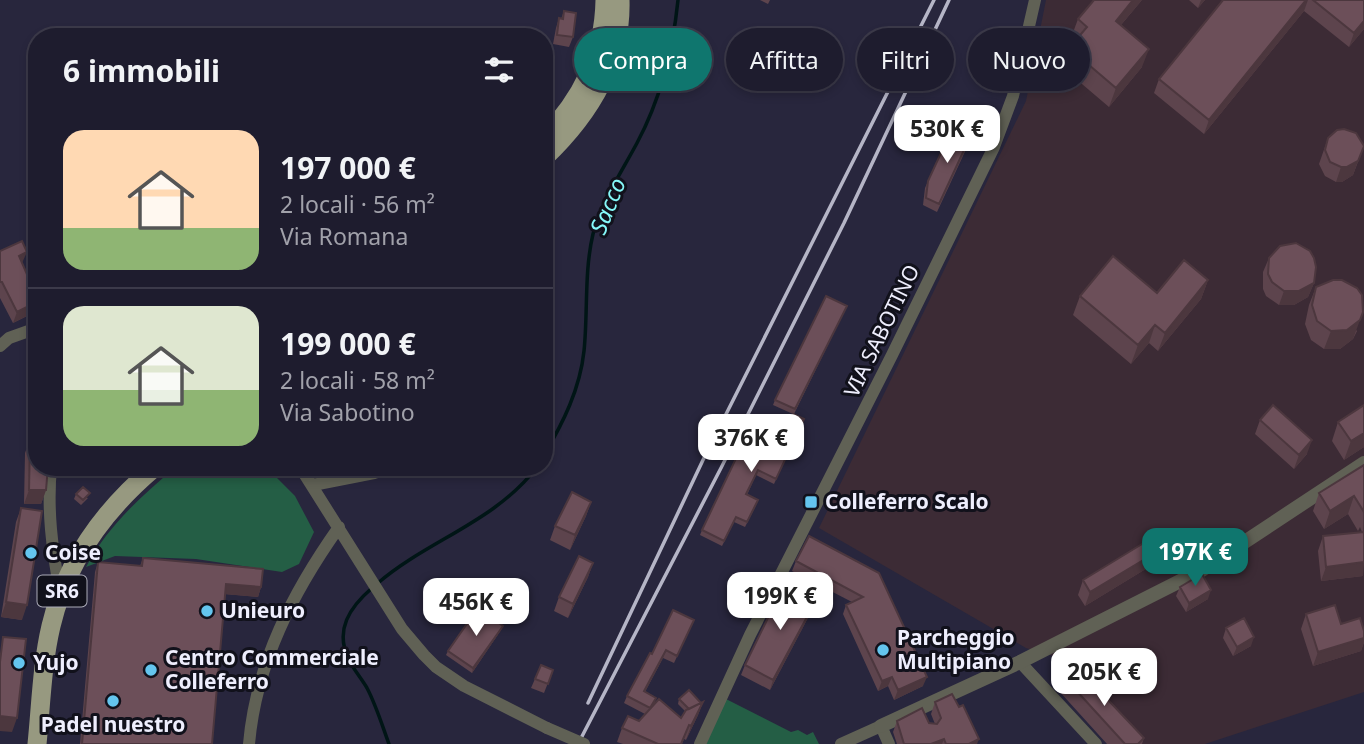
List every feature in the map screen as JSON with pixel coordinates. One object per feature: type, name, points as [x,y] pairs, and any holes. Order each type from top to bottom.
[{"type":"main road","points":[[553,128],[567,112],[589,75],[601,39],[605,0]]},
{"type":"main road","points":[[553,148],[580,120],[599,89],[616,43],[620,0]]},
{"type":"main road","name":"SR6","points":[[37,744],[48,636],[61,595],[90,537],[122,497],[145,476]]},
{"type":"street","name":"VIA SABOTINO","points":[[700,744],[750,635],[998,138],[1013,96],[1035,0]]},
{"type":"street","points":[[0,326],[4,342],[28,332]]},
{"type":"street","points":[[841,744],[1020,662],[1212,564],[1364,463]]},
{"type":"street","points":[[50,476],[50,535],[61,595]]},
{"type":"street","points":[[307,476],[395,619],[417,648],[444,673],[481,695],[584,744]]},
{"type":"street","points":[[249,744],[258,686],[268,656],[303,580],[339,527]]},
{"type":"street","points":[[1020,662],[1096,744]]},
{"type":"street","points":[[881,726],[889,744]]},
{"type":"shaded area","points":[[1046,0],[1364,0],[1364,692],[1205,744],[1142,744],[1057,657],[1026,648],[819,528],[1026,101],[1028,91],[1090,91],[1090,28],[1040,28]]},
{"type":"green space","points":[[166,476],[275,476],[295,496],[314,532],[299,564],[282,572],[196,559],[115,556],[86,567],[104,538]]},
{"type":"green space","points":[[726,699],[791,732],[798,730],[807,735],[813,732],[819,744],[706,744]]},
{"type":"building","points":[[1094,0],[1133,0],[1116,21],[1149,49],[1116,88],[1090,66],[1090,28],[1086,28],[1078,19]]},
{"type":"building","points":[[1223,0],[1306,0],[1209,120],[1159,79]]},
{"type":"building","points":[[1313,0],[1364,0],[1364,21],[1354,33]]},
{"type":"building","points":[[564,11],[576,13],[573,37],[557,35],[559,18],[563,19]]},
{"type":"building","points":[[953,127],[971,135],[939,204],[926,198],[928,181]]},
{"type":"building","points":[[1337,130],[1356,133],[1364,146],[1358,161],[1341,167],[1330,162],[1325,150],[1328,138]]},
{"type":"building","points":[[22,241],[27,252],[19,256],[28,277],[28,306],[17,312],[0,282],[0,251]]},
{"type":"building","points":[[1296,243],[1310,251],[1314,258],[1314,283],[1299,291],[1284,291],[1272,282],[1268,274],[1269,258],[1280,246]]},
{"type":"building","points":[[1113,256],[1157,293],[1184,260],[1208,280],[1165,333],[1155,325],[1138,345],[1080,296]]},
{"type":"building","points":[[1333,280],[1342,280],[1357,288],[1362,295],[1363,312],[1360,320],[1347,330],[1331,331],[1317,321],[1312,305],[1316,287]]},
{"type":"building","points":[[826,296],[847,306],[795,409],[775,400]]},
{"type":"building","points":[[1273,405],[1312,440],[1299,455],[1260,420]]},
{"type":"building","points":[[1364,405],[1364,433],[1351,441],[1338,422]]},
{"type":"building","points":[[793,414],[804,419],[776,479],[758,470],[746,494],[758,500],[747,522],[736,517],[724,541],[702,530],[749,431],[758,435],[766,418],[786,428]]},
{"type":"building","points":[[1364,465],[1364,512],[1354,496],[1330,511],[1319,493]]},
{"type":"building","points":[[29,476],[47,476],[46,490],[29,490]]},
{"type":"building","points":[[83,487],[90,493],[83,500],[76,494]]},
{"type":"building","points":[[572,492],[591,502],[575,535],[555,526]]},
{"type":"building","points":[[21,508],[42,511],[27,605],[6,602]]},
{"type":"building","points":[[1364,532],[1364,562],[1326,567],[1323,536]]},
{"type":"building","name":"Parcheggio Multipiano","points":[[809,536],[879,573],[927,677],[898,690],[892,677],[882,681],[846,605],[863,597],[796,561]]},
{"type":"building","points":[[1147,541],[1155,553],[1090,592],[1083,580]]},
{"type":"building","points":[[579,556],[593,563],[573,604],[559,597]]},
{"type":"building","name":"Centro Commerciale Colleferro","points":[[143,558],[263,569],[261,587],[226,584],[212,744],[82,744],[98,562],[142,566]]},
{"type":"building","points":[[1202,574],[1211,590],[1189,603],[1180,587]]},
{"type":"building","points":[[784,585],[815,602],[773,680],[745,665]]},
{"type":"building","points":[[1335,605],[1341,624],[1360,618],[1364,638],[1318,652],[1306,614]]},
{"type":"building","points":[[478,608],[503,626],[473,668],[448,651]]},
{"type":"building","points":[[673,610],[694,620],[677,656],[666,650],[644,691],[656,698],[650,708],[627,696],[650,653],[652,654]]},
{"type":"building","points":[[1244,618],[1254,637],[1237,647],[1226,628]]},
{"type":"building","points":[[3,637],[26,639],[17,718],[0,716]]},
{"type":"building","points":[[541,665],[553,670],[548,684],[535,679]]},
{"type":"building","points":[[1076,666],[1144,738],[1138,744],[1125,744],[1064,677]]},
{"type":"building","points":[[689,690],[701,703],[689,709],[679,699]]},
{"type":"building","points":[[952,694],[959,707],[963,705],[979,739],[969,744],[946,744],[944,739],[931,744],[904,744],[897,721],[922,708],[929,723],[937,724],[941,718],[935,702]]},
{"type":"building","points":[[659,699],[681,718],[686,710],[703,702],[681,744],[658,744],[622,728],[628,716],[639,721]]},
{"type":"waterway","name":"Sacco","points":[[553,440],[570,405],[582,365],[588,263],[593,234],[659,92],[673,37],[678,0]]},
{"type":"waterway","name":"Sacco","points":[[378,583],[418,554],[481,517],[529,476]]},
{"type":"waterway","name":"Sacco","points":[[372,588],[351,611],[343,639],[349,660],[367,688],[389,744]]},
{"type":"railway","points":[[588,703],[703,460],[934,0]]},
{"type":"railway","points":[[578,744],[844,223],[949,0]]},
{"type":"place","name":"Colleferro Scalo","points":[[811,502]]},
{"type":"place","name":"Coise","points":[[31,553]]},
{"type":"place","name":"Unieuro","points":[[207,611]]},
{"type":"place","name":"Parcheggio Multipiano","points":[[883,650]]},
{"type":"place","name":"Yujo","points":[[19,663]]},
{"type":"place","name":"Centro Commerciale Colleferro","points":[[151,670]]},
{"type":"place","name":"Padel nuestro","points":[[113,701]]}]
